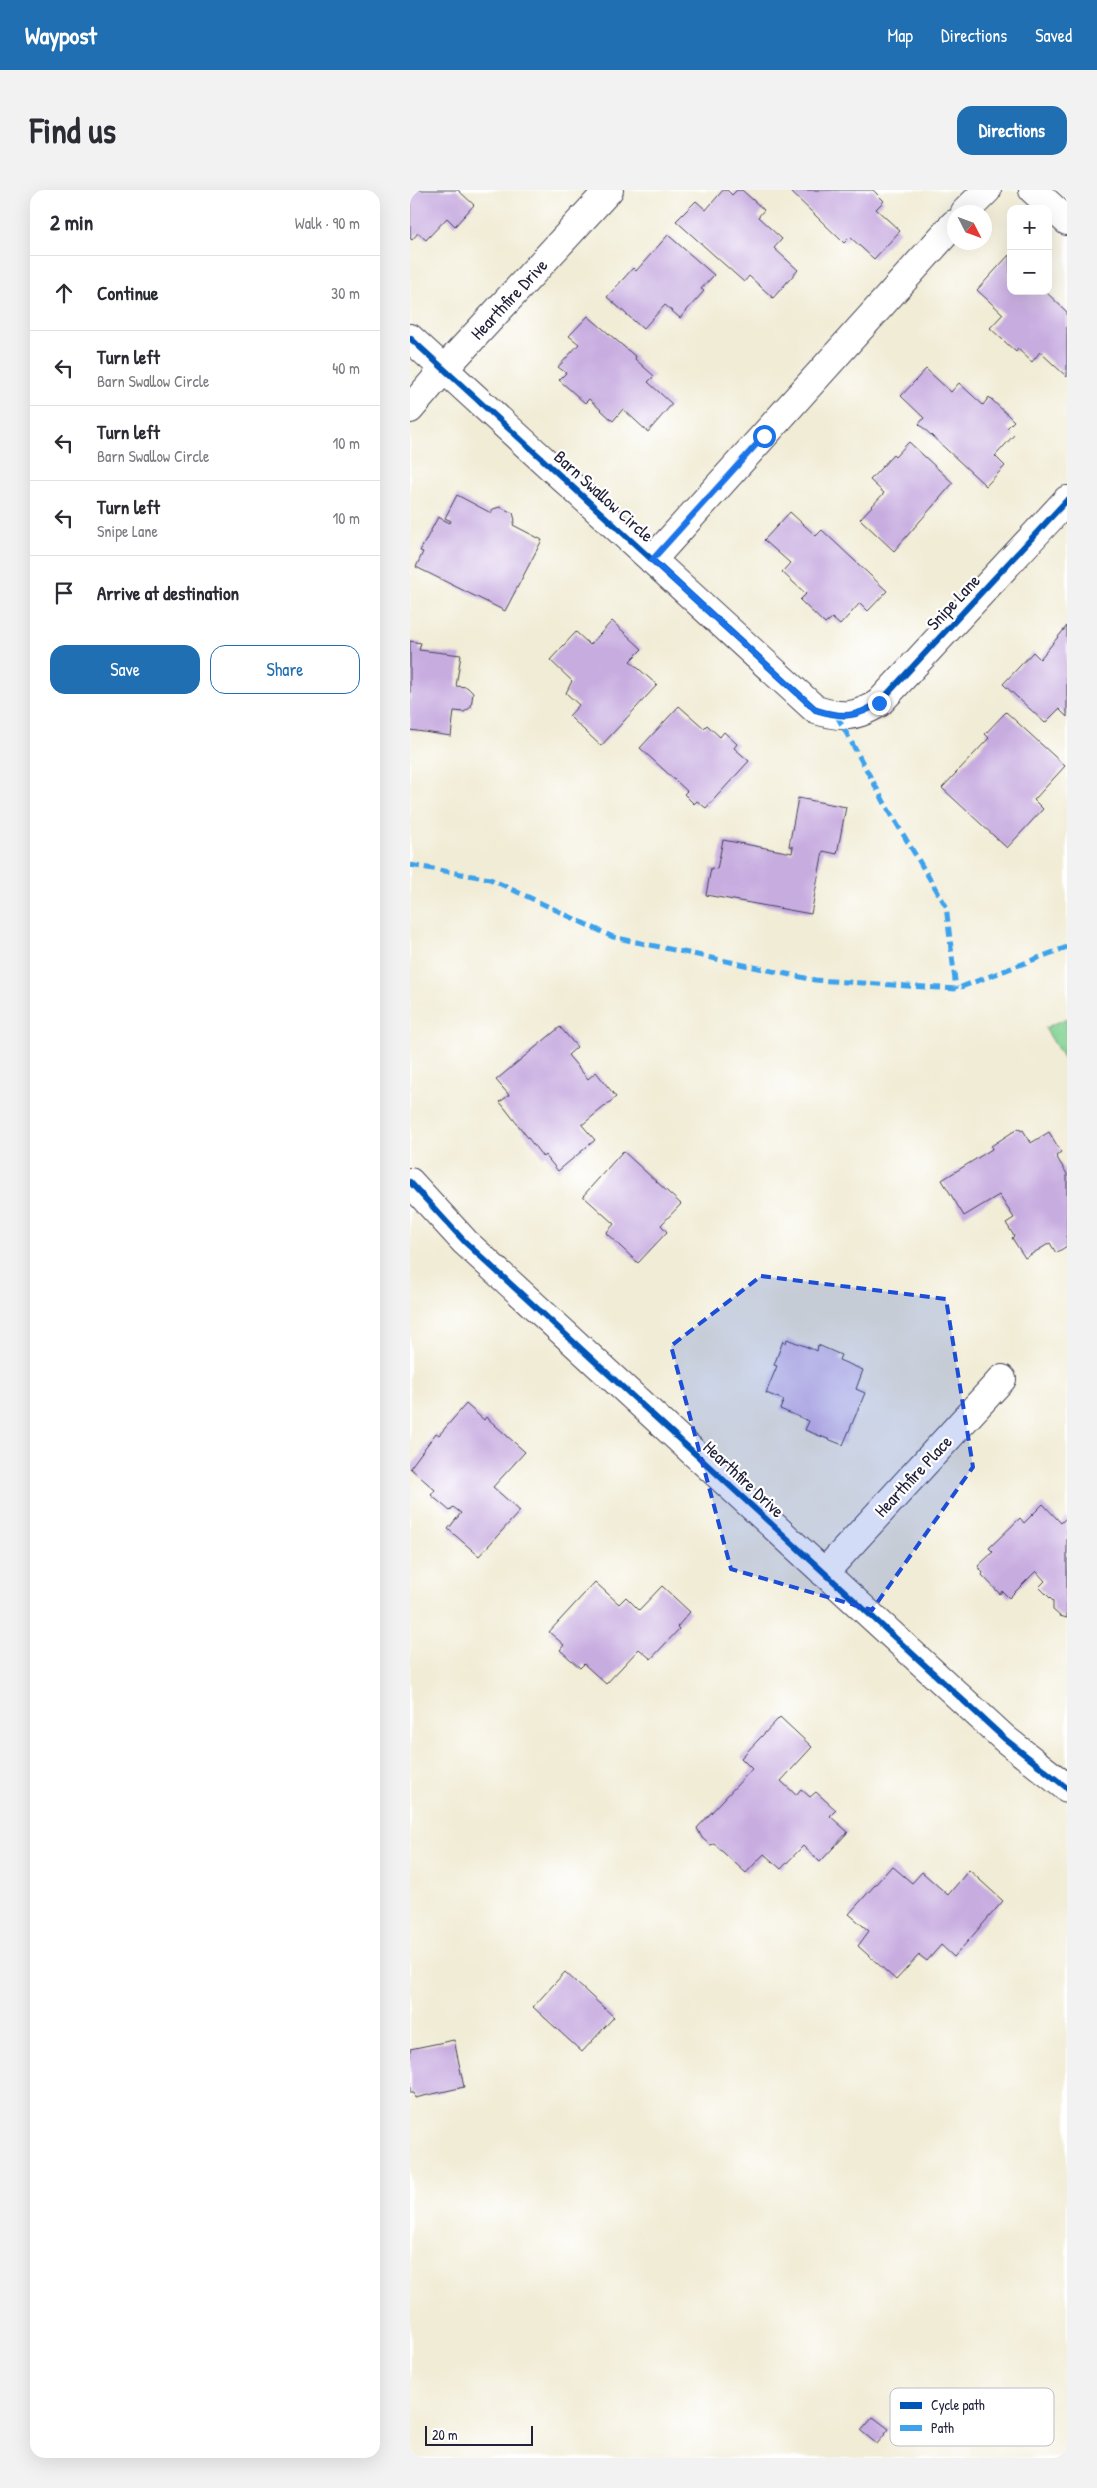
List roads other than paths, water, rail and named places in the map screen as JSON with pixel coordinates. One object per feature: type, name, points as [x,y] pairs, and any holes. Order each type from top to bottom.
[{"type":"street","name":"Hearthfire Drive","points":[[410,409],[444,369],[609,190]]},
{"type":"street","points":[[973,205],[987,190]]},
{"type":"street","points":[[1033,190],[1067,222]]},
{"type":"street","points":[[652,560],[947,232]]},
{"type":"street","name":"Barn Swallow Circle","points":[[410,338],[816,710],[837,716],[854,715]]},
{"type":"street","name":"Snipe Lane","points":[[854,715],[865,712],[879,703],[1067,500]]},
{"type":"street","name":"Hearthfire Drive","points":[[410,1182],[465,1242],[1005,1739],[1067,1788]]},
{"type":"street","name":"Hearthfire Place","points":[[824,1573],[1002,1379]]}]
